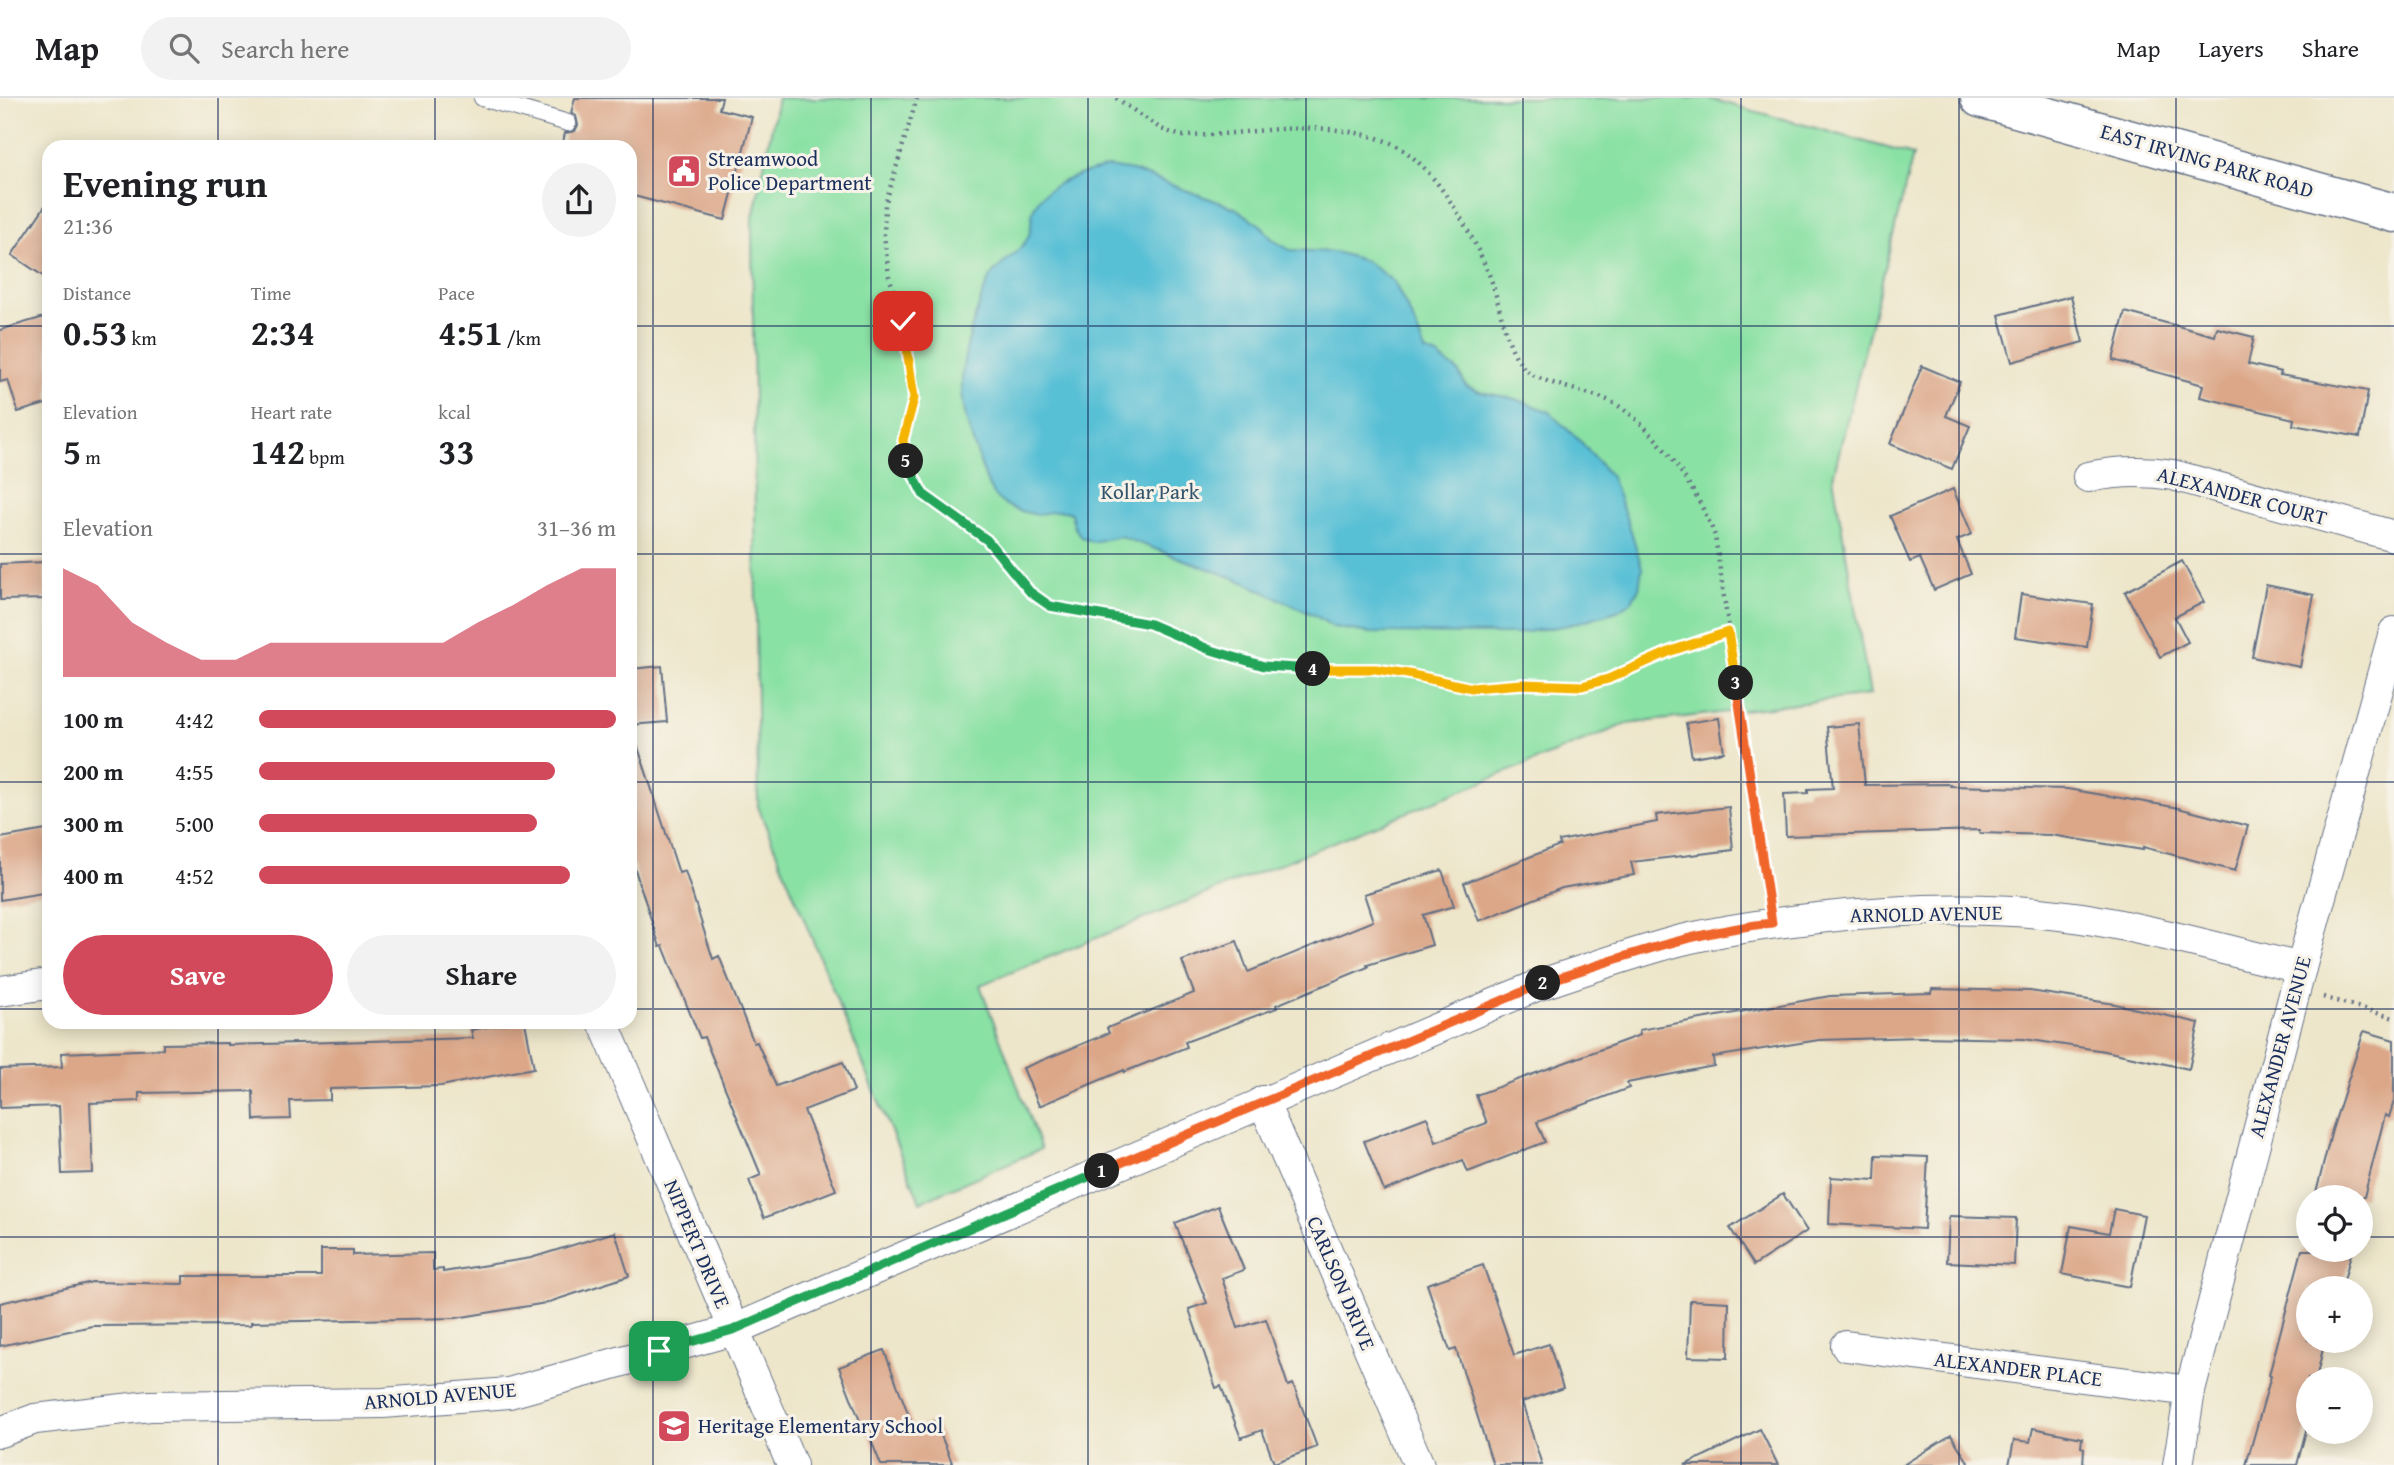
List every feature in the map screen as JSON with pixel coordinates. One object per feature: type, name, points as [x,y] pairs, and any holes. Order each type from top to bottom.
[{"type":"main road","name":"EAST IRVING PARK ROAD","points":[[1980,98],[2394,213]]},
{"type":"street","name":"ALEXANDER COURT","points":[[2088,477],[2118,471],[2173,475],[2394,536]]},
{"type":"street","name":"ALEXANDER AVENUE","points":[[2178,1465],[2190,1391],[2298,978],[2394,632]]},
{"type":"street","name":"ARNOLD AVENUE","points":[[0,1432],[35,1419],[150,1406],[383,1403],[509,1393],[733,1330],[1263,1101],[1548,982],[1616,958],[1681,940],[1772,923],[1880,911],[1965,909],[2034,913],[2094,920],[2298,978]]},
{"type":"street","points":[[0,991],[42,985]]},
{"type":"street","name":"NIPPERT DRIVE","points":[[606,1029],[792,1465]]},
{"type":"street","name":"CARLSON DRIVE","points":[[1263,1101],[1419,1465]]},
{"type":"street","name":"ALEXANDER PLACE","points":[[1846,1346],[2190,1391]]},
{"type":"lane","points":[[482,98],[568,124]]},
{"type":"path","points":[[917,98],[885,205],[884,235],[889,276],[903,321],[914,398],[903,440],[906,463],[923,494],[987,540],[1030,592],[1050,606],[1150,624],[1208,649],[1264,666],[1376,669],[1472,688],[1522,684],[1582,686],[1608,679],[1671,651],[1728,632]]},
{"type":"path","points":[[1116,98],[1161,129],[1181,136],[1329,129],[1360,134],[1392,144],[1419,163],[1457,210],[1473,236],[1490,276],[1502,319],[1518,360],[1529,373],[1607,400],[1634,415],[1675,466],[1706,511],[1716,536],[1772,923]]},
{"type":"path","points":[[2298,978],[2394,1018]]},
{"type":"green space","name":"Kollar Park","points":[[778,98],[1707,98],[1913,155],[1833,477],[1870,695],[1626,724],[980,985],[1041,1149],[920,1202],[758,807],[752,223]]},
{"type":"water","points":[[1108,167],[1133,171],[1235,208],[1260,225],[1273,240],[1290,250],[1335,252],[1366,261],[1394,282],[1425,351],[1458,371],[1466,386],[1480,392],[1516,399],[1548,411],[1582,443],[1611,477],[1642,568],[1639,588],[1632,601],[1617,611],[1569,625],[1514,634],[1369,633],[1333,627],[1316,616],[1239,580],[1120,536],[1092,542],[1081,537],[1074,526],[1071,513],[1066,511],[1034,514],[1000,501],[986,479],[965,416],[963,368],[976,314],[992,275],[1026,241],[1033,210],[1040,198],[1067,180]]},
{"type":"building","name":"Streamwood Police Department","points":[[575,98],[722,98],[719,109],[752,117],[725,220],[637,197],[637,140],[564,140],[565,133],[575,131],[578,125],[576,116],[571,113]]},
{"type":"building","points":[[42,210],[42,275],[12,255]]},
{"type":"building","points":[[2071,296],[2083,342],[2012,362],[1999,315]]},
{"type":"building","points":[[2125,312],[2215,336],[2217,328],[2254,337],[2248,364],[2281,372],[2280,375],[2368,391],[2360,437],[2293,425],[2294,419],[2200,397],[2203,385],[2113,360]]},
{"type":"building","points":[[42,318],[42,405],[18,412],[8,380],[0,382],[0,330]]},
{"type":"building","points":[[1922,366],[1960,382],[1946,416],[1970,426],[1952,469],[1890,444]]},
{"type":"building","points":[[1953,489],[1972,534],[1957,540],[1971,574],[1934,590],[1920,558],[1910,562],[1890,516]]},
{"type":"building","points":[[2182,561],[2204,602],[2175,617],[2188,642],[2160,657],[2125,592]]},
{"type":"building","points":[[42,562],[42,599],[0,600],[0,564]]},
{"type":"building","points":[[2266,585],[2314,595],[2300,667],[2252,657]]},
{"type":"building","points":[[2021,594],[2093,604],[2087,647],[2015,637]]},
{"type":"building","points":[[662,666],[667,722],[637,724],[637,668]]},
{"type":"building","points":[[1719,718],[1724,752],[1692,757],[1686,723]]},
{"type":"building","points":[[1859,724],[1865,785],[1950,784],[2067,789],[2174,807],[2248,826],[2235,871],[2143,847],[2143,850],[2051,835],[1979,833],[1979,830],[1786,836],[1784,794],[1833,788],[1827,727]]},
{"type":"building","points":[[637,744],[679,873],[685,871],[713,959],[719,956],[754,1043],[757,1042],[776,1086],[843,1062],[854,1091],[804,1110],[836,1190],[764,1218],[749,1180],[761,1175],[704,1037],[700,1038],[663,946],[660,947],[637,876]]},
{"type":"building","points":[[1729,807],[1733,850],[1631,862],[1634,875],[1562,888],[1479,921],[1464,883],[1560,845],[1559,841],[1657,822],[1656,815]]},
{"type":"building","points":[[42,831],[42,893],[0,900],[0,838]]},
{"type":"building","points":[[1442,870],[1454,906],[1423,915],[1432,945],[1367,965],[1368,967],[1276,1005],[1277,1008],[1185,1042],[1187,1047],[1039,1106],[1023,1068],[1109,1033],[1107,1028],[1194,993],[1182,961],[1237,941],[1248,972],[1373,921],[1364,894]]},
{"type":"building","points":[[1932,989],[2030,991],[2115,1004],[2199,1023],[2189,1069],[2105,1051],[2024,1039],[1920,1037],[1819,1040],[1713,1057],[1714,1066],[1627,1083],[1629,1088],[1537,1122],[1545,1142],[1468,1172],[1463,1160],[1384,1191],[1364,1141],[1427,1117],[1436,1142],[1487,1123],[1476,1095],[1640,1035],[1639,1030],[1830,996],[1931,993]]},
{"type":"building","points":[[526,1029],[534,1068],[441,1086],[330,1089],[330,1100],[290,1101],[291,1119],[254,1120],[253,1091],[139,1093],[139,1101],[90,1103],[93,1173],[62,1174],[59,1106],[0,1108],[0,1069],[62,1067],[61,1053],[163,1049],[163,1044],[228,1045],[473,1038],[471,1030]]},
{"type":"building","points":[[2364,1031],[2394,1040],[2394,1101],[2389,1117],[2385,1115],[2367,1185],[2318,1185],[2332,1130]]},
{"type":"building","points":[[1876,1155],[1928,1157],[1924,1229],[1829,1224],[1831,1177],[1875,1180]]},
{"type":"building","points":[[1783,1194],[1807,1231],[1754,1265],[1730,1228]]},
{"type":"building","points":[[1218,1206],[1244,1270],[1222,1278],[1238,1328],[1266,1319],[1288,1386],[1293,1384],[1317,1447],[1274,1463],[1262,1430],[1241,1438],[1221,1386],[1216,1388],[1189,1309],[1207,1303],[1175,1223]]},
{"type":"building","points":[[2114,1209],[2144,1215],[2130,1287],[2062,1274],[2071,1226],[2109,1233]]},
{"type":"building","points":[[1949,1216],[2016,1218],[2014,1265],[1947,1262]]},
{"type":"building","points":[[615,1232],[629,1276],[546,1303],[456,1318],[251,1322],[251,1325],[92,1326],[0,1346],[0,1303],[92,1282],[183,1284],[183,1276],[321,1276],[321,1250],[353,1250],[353,1255],[433,1253],[433,1270],[443,1269],[443,1272],[531,1258]]},
{"type":"building","points":[[2299,1262],[2349,1262],[2345,1276],[2296,1276],[2296,1353],[2322,1353],[2319,1367],[2296,1367],[2296,1444],[2302,1444],[2297,1465],[2246,1465],[2271,1376],[2269,1375]]},
{"type":"building","points":[[1483,1265],[1514,1355],[1549,1344],[1563,1388],[1522,1402],[1542,1465],[1493,1465],[1456,1349],[1450,1351],[1427,1284]]},
{"type":"building","points":[[1690,1300],[1729,1302],[1728,1358],[1688,1357]]},
{"type":"building","points":[[884,1350],[914,1429],[935,1421],[953,1465],[881,1465],[865,1425],[862,1426],[839,1367]]},
{"type":"building","points":[[2033,1428],[2082,1438],[2083,1465],[2009,1465],[2014,1440],[2030,1442]]},
{"type":"building","points":[[1760,1429],[1778,1465],[1685,1465]]},
{"type":"building","points":[[1951,1435],[1970,1465],[1903,1465]]},
{"type":"place","name":"Streamwood Police Department","points":[[684,171]]},
{"type":"place","name":"Heritage Elementary School","points":[[674,1426]]},
{"type":"route","points":[[659,1351],[733,1330],[1536,986],[1616,958],[1681,940],[1772,923],[1728,632],[1671,651],[1608,679],[1582,686],[1522,684],[1472,688],[1376,669],[1264,666],[1208,649],[1150,624],[1050,606],[1030,592],[987,540],[923,494],[906,463],[903,440],[914,398],[903,321]]}]
